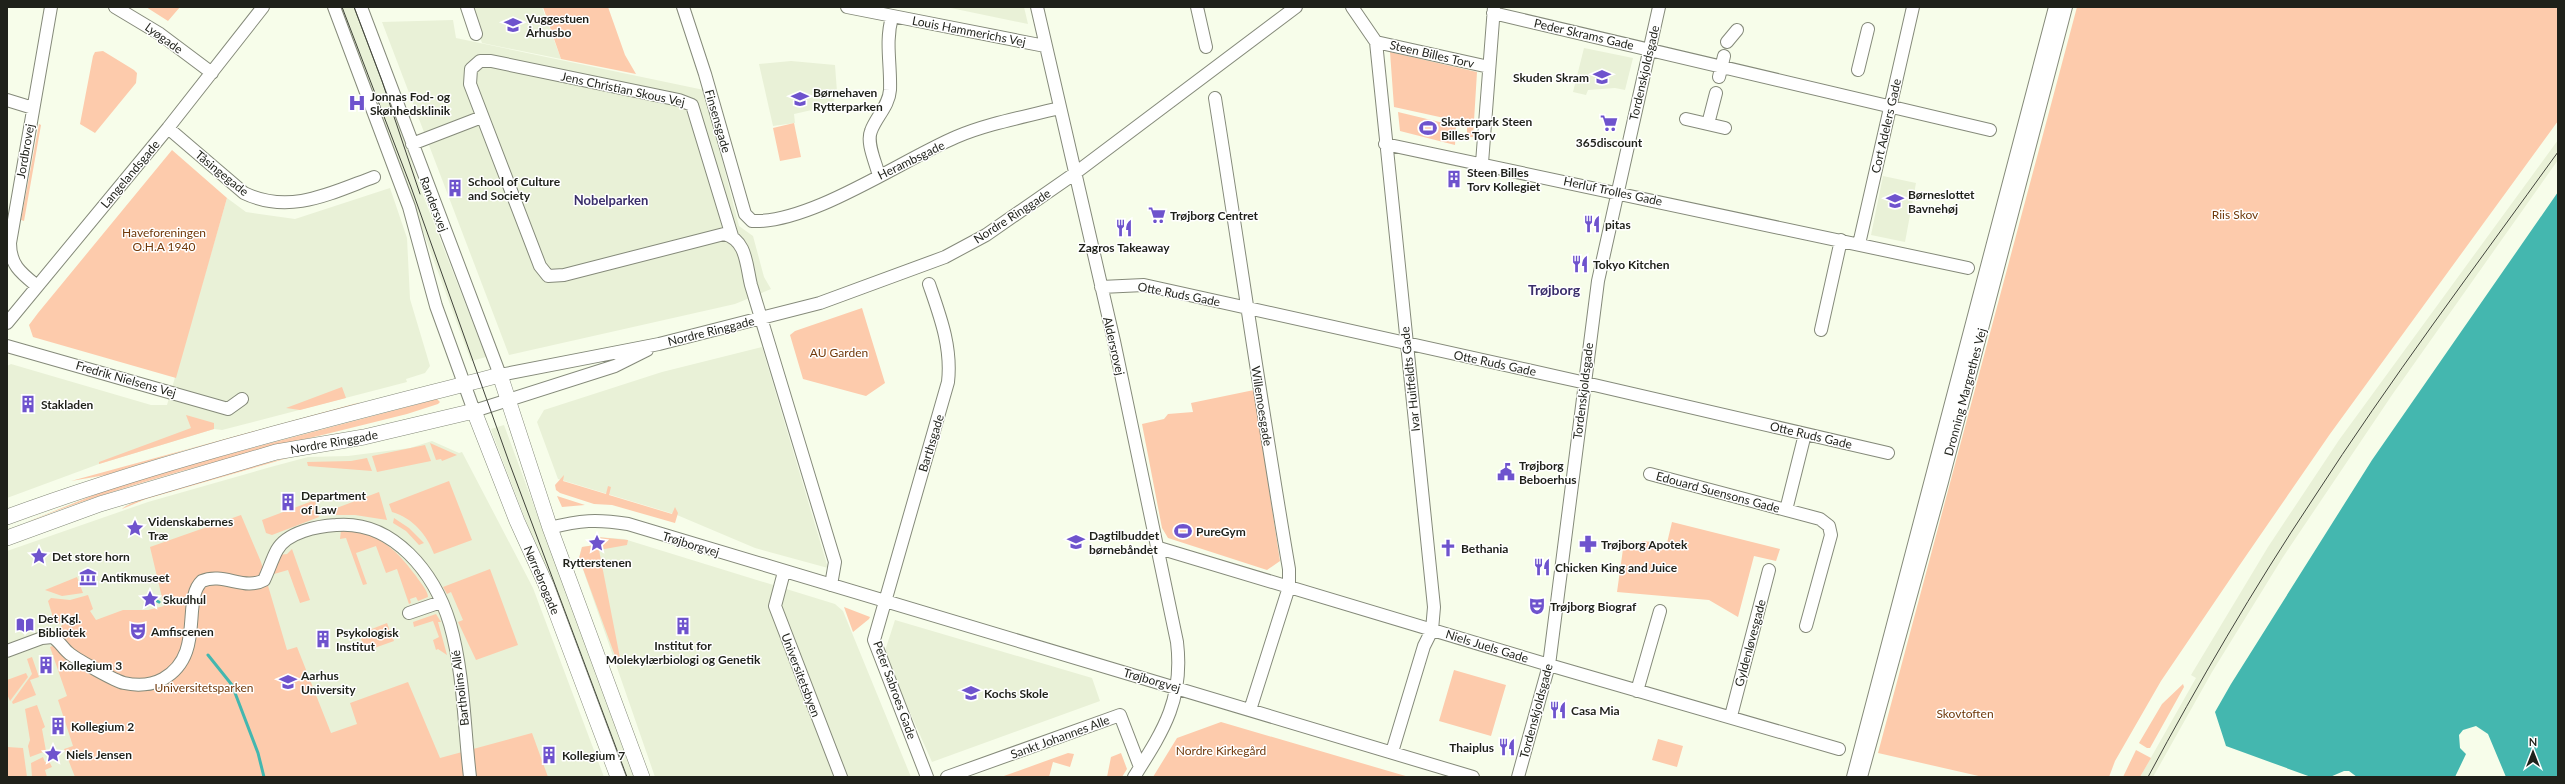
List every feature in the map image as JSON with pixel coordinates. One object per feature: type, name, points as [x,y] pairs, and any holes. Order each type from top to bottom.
[{"type":"main road","name":"Nordre Ringgade","points":[[7,517],[64,496],[194,456],[464,384],[500,376]]},
{"type":"main road","name":"Randersvej","points":[[500,376],[509,400]]},
{"type":"main road","name":"Nørrebrogade","points":[[509,400],[550,528],[642,777]]},
{"type":"main road","name":"Nordre Ringgade","points":[[7,538],[100,504],[276,452],[364,437],[474,411]]},
{"type":"main road","name":"Nørrebrogade","points":[[474,411],[517,521],[546,585],[618,777]]},
{"type":"street","name":"Jordbrovej","points":[[37,286],[14,266],[10,255],[10,222],[33,108],[51,7]]},
{"type":"street","name":"Lyøgade","points":[[115,7],[160,34],[212,73]]},
{"type":"street","name":"Langelandsgade","points":[[7,323],[168,128],[263,7]]},
{"type":"street","name":"Langelandsgade","points":[[250,24],[271,7]]},
{"type":"street","name":"Randersvej","points":[[334,7],[409,207],[436,306],[464,384]]},
{"type":"street","name":"Randersvej","points":[[362,7],[500,376]]},
{"type":"street","points":[[467,7],[476,34]]},
{"type":"street","name":"Finsensgade","points":[[683,7],[705,74],[745,214],[752,221],[765,220]]},
{"type":"street","name":"Louis Hammerichs Vej","points":[[847,7],[1045,46]]},
{"type":"street","name":"Aldersrovej","points":[[1037,7],[1101,287],[1158,548],[1179,656],[1176,687],[1169,717],[1137,772]]},
{"type":"street","points":[[1197,7],[1206,46]]},
{"type":"street","name":"Nordre Ringgade","points":[[500,376],[659,344],[762,319],[820,303],[945,257],[986,235],[1074,174],[1296,7]]},
{"type":"street","name":"Ivar Huitfeldts Gade","points":[[1352,7],[1376,42],[1385,144],[1434,607],[1432,630],[1424,646],[1392,752]]},
{"type":"street","name":"Tordenskjoldsgade","points":[[1518,777],[1549,665],[1598,281],[1616,192],[1659,7]]},
{"type":"street","name":"Cort Adelers Gade","points":[[1860,244],[1913,7]]},
{"type":"street","name":"Dronning Margrethes Vej","points":[[1853,777],[2055,7]]},
{"type":"street","name":"Dronning Margrethes Vej","points":[[1861,777],[1936,505],[2066,7]]},
{"type":"street","points":[[1489,67],[1494,10]]},
{"type":"street","name":"Peder Skrams Gade","points":[[1494,10],[1722,67],[1853,92],[1891,107],[1990,130]]},
{"type":"street","points":[[879,176],[870,143],[870,132],[886,106],[890,91],[887,35],[892,17]]},
{"type":"street","points":[[1858,70],[1868,29]]},
{"type":"street","points":[[1727,42],[1737,30]]},
{"type":"street","name":"Steen Billes Torv","points":[[1376,42],[1489,67],[1482,163]]},
{"type":"street","name":"Jens Christian Skous Vej","points":[[732,236],[696,111],[685,101],[486,60],[471,69],[469,79],[482,117],[540,266],[548,276],[564,276],[724,234],[732,236],[740,242],[762,319]]},
{"type":"street","points":[[1708,124],[1716,93]]},
{"type":"street","name":"Willemoesgade","points":[[1215,98],[1249,308],[1260,393],[1290,569],[1289,587],[1250,710]]},
{"type":"street","points":[[7,100],[33,108]]},
{"type":"street","name":"Herambsgade","points":[[765,220],[829,200],[956,137],[1008,120],[1059,108]]},
{"type":"street","points":[[412,144],[482,117]]},
{"type":"street","points":[[1686,119],[1725,128]]},
{"type":"street","name":"Tåsingegade","points":[[168,128],[244,193],[254,198],[295,204],[323,197],[374,177]]},
{"type":"street","name":"Herluf Trolles Gade","points":[[1385,144],[1482,163],[1968,268]]},
{"type":"street","points":[[1821,330],[1841,240]]},
{"type":"street","name":"Barthsgade","points":[[884,601],[948,382],[949,361],[945,331],[929,284]]},
{"type":"street","name":"Otte Ruds Gade","points":[[1101,287],[1144,285],[1584,382],[1888,453]]},
{"type":"street","points":[[762,319],[835,562],[831,585]]},
{"type":"street","name":"Nordre Ringgade","points":[[474,411],[615,366],[659,344]]},
{"type":"street","name":"Fredrik Nielsens Vej","points":[[7,346],[228,409],[242,399]]},
{"type":"street","name":"Nørrebrogade","points":[[464,384],[474,411]]},
{"type":"street","name":"Edouard Suensons Gade","points":[[1786,510],[1805,434]]},
{"type":"street","name":"Edouard Suensons Gade","points":[[1650,474],[1820,519],[1830,526],[1831,530],[1806,626]]},
{"type":"street","name":"Trøjborgvej","points":[[550,528],[580,520],[604,520],[628,524],[784,572],[1176,687],[1473,777]]},
{"type":"street","name":"Bartholins Allé","points":[[7,651],[42,638],[52,638],[71,655],[123,683],[155,682],[170,675],[182,662],[190,636],[198,584],[215,577],[252,584],[259,583],[264,580],[278,549],[284,542],[293,536],[327,525],[346,524],[357,526],[393,538],[412,555],[441,602],[455,647],[470,777]]},
{"type":"street","name":"Niels Juels Gade","points":[[1158,548],[1637,691],[1731,716],[1839,749]]},
{"type":"street","name":"Gyldenløvesgade","points":[[1731,716],[1769,570]]},
{"type":"street","name":"Universitetsbyen","points":[[784,572],[775,606],[841,777]]},
{"type":"street","name":"Peter Sabroes Gade","points":[[884,601],[874,640],[927,777]]},
{"type":"street","points":[[409,613],[441,602]]},
{"type":"street","points":[[1637,691],[1660,611]]},
{"type":"street","name":"Sankt Johannes Alle","points":[[947,777],[1120,716],[1137,772]]},
{"type":"shaded area","points":[[340,7],[356,7],[394,107],[419,185],[486,357],[471,361]]},
{"type":"shaded area","name":"Vuggestuen Århusbo","points":[[542,7],[561,59],[482,43],[470,8]]},
{"type":"shaded area","points":[[946,7],[1024,7],[1028,24]]},
{"type":"shaded area","points":[[453,20],[456,38],[704,90],[739,226],[753,236],[764,277],[771,289],[735,304],[509,355],[382,22]]},
{"type":"shaded area","name":"Skuden Skram","points":[[1584,48],[1633,58],[1625,90],[1615,88],[1588,90],[1586,95],[1573,92]]},
{"type":"shaded area","name":"Børnehaven Rytterparken","points":[[791,61],[835,65],[837,92],[834,93],[834,105],[794,114],[795,123],[773,126],[759,64]]},
{"type":"shaded area","points":[[2558,140],[2558,160],[2392,395],[2283,557],[2212,672],[2153,777],[2140,777],[2196,678],[2191,675],[2268,547],[2339,440]]},
{"type":"shaded area","name":"Børneslottet Bavnehøj","points":[[1883,176],[1916,183],[1905,242],[1871,235]]},
{"type":"shaded area","points":[[390,188],[407,238],[410,299],[430,366],[425,373],[406,379],[407,382],[222,430],[214,429],[99,464],[7,498],[7,366],[11,364],[151,405],[167,405],[227,198],[246,212],[295,219]]},
{"type":"shaded area","points":[[762,347],[828,568],[755,548],[677,515],[558,479],[537,422],[544,410],[662,372]]},
{"type":"shaded area","points":[[504,425],[635,777],[624,777],[493,435],[491,429]]},
{"type":"shaded area","name":"Aarhus University","points":[[432,441],[459,453],[462,452],[533,588],[604,777],[7,777],[7,551],[148,502],[308,457],[348,456],[410,448]]},
{"type":"shaded area","points":[[597,537],[624,539],[835,604],[843,611],[911,777],[655,777],[579,558],[582,547],[595,545]]},
{"type":"shaded area","name":"Kochs Skole","points":[[895,620],[1092,678],[1100,701],[932,762],[884,654]]},
{"type":"green space","points":[[146,7],[180,7],[168,21]]},
{"type":"green space","points":[[543,7],[608,7],[625,55],[636,74],[561,59]]},
{"type":"green space","name":"Riis Skov","points":[[2077,7],[2558,7],[2558,121],[2330,434],[2239,566],[2161,681],[2115,761],[2109,777],[1983,777],[1878,753]]},
{"type":"green space","points":[[103,51],[137,73],[136,83],[95,133],[80,124],[93,56],[95,52]]},
{"type":"green space","points":[[1390,52],[1477,72],[1473,137],[1467,137],[1467,123],[1394,107]]},
{"type":"green space","name":"Skaterpark Steen Billes Torv","points":[[1398,112],[1456,126],[1455,145],[1400,131]]},
{"type":"green space","points":[[794,123],[801,157],[780,161],[773,128]]},
{"type":"green space","points":[[39,124],[41,125],[24,221],[21,220]]},
{"type":"green space","name":"Haveforeningen O.H.A 1940","points":[[172,150],[227,198],[176,378],[33,337],[29,325]]},
{"type":"green space","name":"AU Garden","points":[[862,308],[885,383],[866,396],[803,379],[790,335],[795,331]]},
{"type":"green space","points":[[342,387],[346,398],[300,410],[286,408]]},
{"type":"green space","points":[[1254,390],[1280,561],[1267,570],[1168,538],[1162,528],[1142,424],[1164,419],[1168,414],[1193,412],[1191,403]]},
{"type":"green space","points":[[437,399],[440,402],[438,404],[407,414],[154,479],[55,511],[7,530],[99,493],[169,470]]},
{"type":"green space","points":[[361,402],[338,410],[186,450],[106,475],[71,481]]},
{"type":"green space","points":[[186,415],[214,423],[214,429],[99,464],[99,462],[191,428]]},
{"type":"green space","points":[[430,443],[457,455],[442,461],[441,459],[436,460]]},
{"type":"green space","points":[[425,445],[431,461],[377,472],[372,456]]},
{"type":"green space","points":[[295,456],[146,499],[122,509],[132,503],[175,488]]},
{"type":"green space","points":[[367,458],[372,471],[308,466],[307,462],[351,461]]},
{"type":"green space","points":[[564,475],[563,481],[606,494],[608,486],[611,487],[609,495],[672,514],[675,507],[678,513],[675,523],[612,505],[594,504],[560,493],[556,490],[555,485]]},
{"type":"green space","points":[[449,481],[472,540],[434,554],[427,540],[418,528],[406,518],[392,512],[389,504]]},
{"type":"green space","points":[[379,492],[387,520],[355,515],[327,515],[326,512]]},
{"type":"green space","points":[[557,496],[585,505],[562,507]]},
{"type":"green space","points":[[315,500],[319,517],[272,535],[266,533],[262,520]]},
{"type":"green space","name":"Universitetsparken","points":[[241,515],[261,562],[287,650],[297,647],[331,733],[357,724],[350,703],[408,682],[440,758],[532,733],[548,777],[75,777],[64,749],[73,746],[58,700],[67,696],[50,647],[63,642],[56,636],[63,623],[55,624],[48,601],[51,598],[70,600],[88,595],[93,609],[90,611],[96,620],[123,610],[148,610],[164,606],[150,547]]},
{"type":"green space","points":[[394,518],[409,528],[424,543],[419,545],[406,531],[393,523]]},
{"type":"green space","points":[[1672,522],[1780,549],[1776,561],[1754,556],[1738,617],[1709,600],[1617,592],[1624,542],[1642,545],[1642,541],[1667,543]]},
{"type":"green space","points":[[341,530],[365,534],[384,543],[401,557],[424,586],[428,597],[418,601],[416,597],[410,599],[411,603],[409,604],[397,569],[386,573],[376,546],[356,553],[367,584],[363,585],[346,538],[340,539]]},
{"type":"green space","points":[[597,537],[628,540],[627,545],[599,550],[621,663],[618,664],[579,558],[582,547],[595,545]]},
{"type":"green space","points":[[292,549],[310,600],[300,603],[288,570],[274,574],[273,571],[279,555],[287,554]]},
{"type":"green space","points":[[490,569],[518,645],[476,660],[458,622],[463,620],[451,592],[447,594],[443,587]]},
{"type":"green space","points":[[77,577],[83,593],[62,596],[45,590]]},
{"type":"green space","points":[[844,607],[870,617],[853,632]]},
{"type":"green space","points":[[436,614],[441,622],[438,622],[447,655],[438,649],[436,650],[433,640],[439,637],[433,621],[414,627],[413,622]]},
{"type":"green space","points":[[387,623],[394,641],[366,651],[359,634]]},
{"type":"green space","points":[[32,657],[39,677],[30,680],[36,695],[13,704],[12,702],[32,674],[27,659]]},
{"type":"green space","points":[[1454,670],[1506,685],[1491,736],[1439,721]]},
{"type":"green space","points":[[26,673],[28,677],[10,701],[7,694],[7,680]]},
{"type":"green space","points":[[2183,684],[2184,687],[2150,748],[2147,748],[2139,743],[2162,704]]},
{"type":"green space","points":[[37,705],[45,727],[42,729],[46,751],[30,757],[28,746],[30,740],[25,709]]},
{"type":"green space","name":"Nordre Kirkegård","points":[[1221,722],[1409,777],[1153,777],[1177,738]]},
{"type":"green space","points":[[1658,739],[1683,746],[1677,767],[1652,760]]},
{"type":"green space","points":[[7,747],[23,748],[27,777],[7,777]]},
{"type":"green space","points":[[2136,750],[2151,758],[2140,777],[2123,777]]},
{"type":"green space","points":[[1068,753],[1074,754],[1070,767],[1053,762],[1049,777],[1001,777]]},
{"type":"green space","points":[[1121,753],[1127,769],[1122,777],[1107,777],[1111,757]]},
{"type":"green space","points":[[43,757],[45,762],[49,761],[52,767],[45,770],[47,777],[32,777],[31,763]]},
{"type":"water","points":[[2558,192],[2558,777],[2506,777],[2488,734],[2476,726],[2463,730],[2459,735],[2460,748],[2466,754],[2455,777],[2357,777],[2349,771],[2344,771],[2330,777],[2311,777],[2226,746],[2215,712],[2231,684],[2372,460]]},
{"type":"waterway","points":[[208,655],[232,685],[258,753],[264,777]]},
{"type":"tram line","points":[[342,7],[411,187],[509,462],[627,777]]},
{"type":"tram line","points":[[354,7],[382,81],[420,194]]},
{"type":"tram line","points":[[2148,777],[2227,636],[2313,499],[2402,367],[2558,152]]},
{"type":"place","name":"Vuggestuen Århusbo","points":[[513,25]]},
{"type":"place","name":"Skuden Skram","points":[[1602,77]]},
{"type":"place","name":"Børnehaven Rytterparken","points":[[800,99]]},
{"type":"place","name":"Jonnas Fod- og Skønhedsklinik","points":[[357,103]]},
{"type":"place","name":"365discount","points":[[1609,123]]},
{"type":"place","name":"Skaterpark Steen Billes Torv","points":[[1428,128]]},
{"type":"place","name":"Steen Billes Torv Kollegiet","points":[[1454,179]]},
{"type":"place","name":"School of Culture and Society","points":[[455,188]]},
{"type":"place","name":"Børneslottet Bavnehøj","points":[[1895,201]]},
{"type":"place","name":"Trøjborg Centret","points":[[1157,215]]},
{"type":"place","name":"pitas","points":[[1592,224]]},
{"type":"place","name":"Zagros Takeaway","points":[[1124,228]]},
{"type":"place","name":"Tokyo Kitchen","points":[[1580,264]]},
{"type":"place","name":"Stakladen","points":[[28,404]]},
{"type":"place","name":"Trøjborg Beboerhus","points":[[1506,472]]},
{"type":"place","name":"Department of Law","points":[[288,502]]},
{"type":"place","name":"Videnskabernes Træ","points":[[135,528]]},
{"type":"place","name":"PureGym","points":[[1183,531]]},
{"type":"place","name":"Dagtilbuddet børnebåndet","points":[[1076,542]]},
{"type":"place","name":"Rytterstenen","points":[[597,543]]},
{"type":"place","name":"Trøjborg Apotek","points":[[1588,544]]},
{"type":"place","name":"Bethania","points":[[1448,548]]},
{"type":"place","name":"Det store horn","points":[[39,556]]},
{"type":"place","name":"Chicken King and Juice","points":[[1542,567]]},
{"type":"place","name":"Antikmuseet","points":[[88,577]]},
{"type":"place","name":"Skudhul","points":[[150,599]]},
{"type":"place","name":"Trøjborg Biograf","points":[[1537,606]]},
{"type":"place","name":"Det Kgl. Bibliotek","points":[[25,625]]},
{"type":"place","name":"Institut for Molekylærbiologi og Genetik","points":[[683,626]]},
{"type":"place","name":"Amfiscenen","points":[[138,631]]},
{"type":"place","name":"Psykologisk Institut","points":[[323,639]]},
{"type":"place","name":"Kollegium 3","points":[[46,665]]},
{"type":"place","name":"Aarhus University","points":[[288,682]]},
{"type":"place","name":"Kochs Skole","points":[[971,693]]},
{"type":"place","name":"Casa Mia","points":[[1558,710]]},
{"type":"place","name":"Kollegium 2","points":[[58,726]]},
{"type":"place","name":"Thaiplus","points":[[1507,747]]},
{"type":"place","name":"Niels Jensen","points":[[53,754]]},
{"type":"place","name":"Kollegium 7","points":[[549,755]]},
{"type":"district","name":"Nobelparken","points":[[611,200]]},
{"type":"district","name":"Trøjborg","points":[[1554,289]]},
{"type":"park label","name":"Skovtoften","points":[[1965,713]]}]
